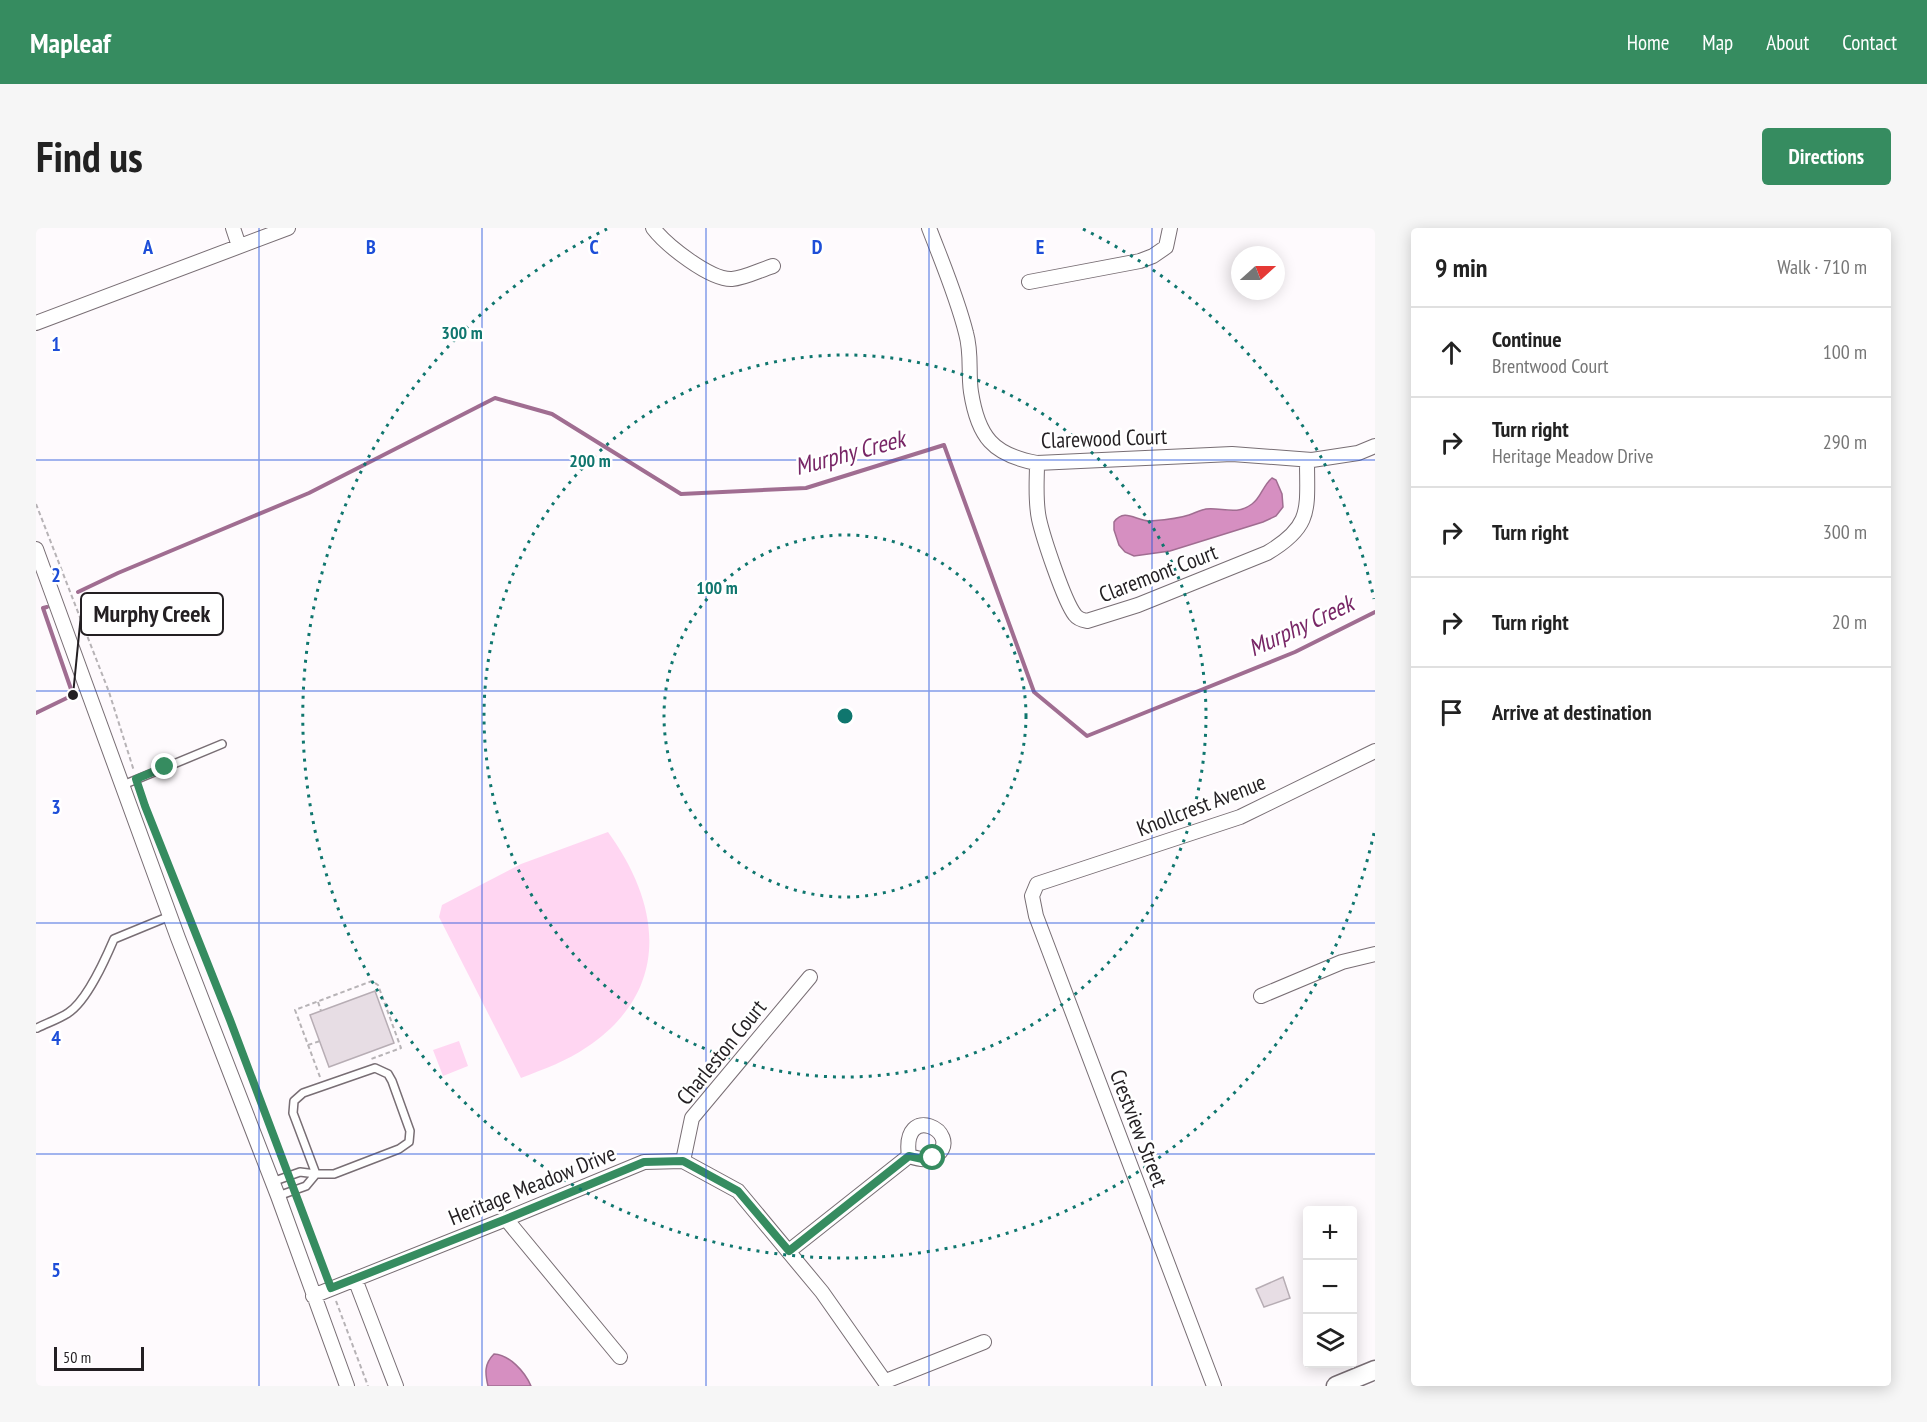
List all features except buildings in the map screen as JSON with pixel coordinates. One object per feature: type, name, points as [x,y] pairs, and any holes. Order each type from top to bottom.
[{"type":"street","points":[[233,228],[239,246]]},
{"type":"street","points":[[36,323],[288,228]]},
{"type":"street","points":[[653,228],[673,248],[712,274],[731,279],[773,266]]},
{"type":"street","name":"Clarewood Court","points":[[929,228],[966,333],[971,357],[971,392],[982,431],[994,447],[1010,457],[1037,463],[1232,454],[1307,460],[1358,453],[1375,446]]},
{"type":"street","points":[[1029,282],[1140,261],[1166,247],[1170,228]]},
{"type":"street","name":"Claremont Court","points":[[1037,463],[1036,499],[1039,520],[1075,615],[1087,621],[1138,605],[1267,553],[1286,542],[1297,531],[1304,519],[1307,504],[1307,460]]},
{"type":"street","points":[[36,549],[170,916],[278,1196],[346,1386]]},
{"type":"street","name":"Knollcrest Avenue","points":[[1037,884],[1240,817],[1375,751]]},
{"type":"street","name":"Crestview Street","points":[[1037,884],[1032,896],[1036,916],[1214,1386]]},
{"type":"street","points":[[1261,996],[1342,962],[1375,954]]},
{"type":"street","name":"Charleston Court","points":[[683,1161],[692,1118],[810,977]]},
{"type":"street","points":[[789,1251],[909,1156]]},
{"type":"street","points":[[683,1161],[738,1191],[822,1292],[887,1384],[984,1342]]},
{"type":"street","name":"Heritage Meadow Drive","points":[[314,1296],[644,1162],[683,1161]]},
{"type":"street","points":[[506,1219],[620,1357]]},
{"type":"street","points":[[355,1279],[396,1386]]},
{"type":"street","points":[[1336,1386],[1375,1370]]},
{"type":"lane","points":[[123,785],[222,744]]},
{"type":"lane","points":[[37,1028],[70,1012],[98,972],[114,939],[170,916]]},
{"type":"lane","points":[[272,1182],[300,1172],[316,1174],[334,1173],[405,1146],[411,1137],[392,1081],[382,1069],[369,1069],[298,1096],[292,1106],[293,1113],[316,1174]]},
{"type":"lane","points":[[278,1196],[306,1186],[316,1174]]},
{"type":"path","points":[[36,504],[108,692],[145,806],[289,1176]]},
{"type":"path","points":[[323,1086],[295,1010],[369,981],[377,983],[401,1047],[371,1059]]},
{"type":"path","points":[[317,1001],[321,1011]]},
{"type":"path","points":[[308,1045],[320,1041]]},
{"type":"path","points":[[294,1191],[368,1386]]},
{"type":"shaded area","points":[[1272,478],[1276,480],[1282,494],[1283,507],[1276,516],[1263,522],[1170,551],[1134,556],[1125,552],[1119,545],[1114,522],[1122,516],[1127,515],[1151,521],[1180,517],[1206,509],[1240,510],[1255,501]]},
{"type":"shaded area","points":[[608,832],[626,860],[639,889],[647,918],[649,946],[645,974],[633,1000],[614,1025],[579,1052],[521,1078],[439,917],[442,905],[521,864]]},
{"type":"shaded area","points":[[459,1041],[468,1066],[443,1076],[433,1050]]},
{"type":"shaded area","points":[[494,1354],[506,1357],[516,1365],[531,1386],[488,1386],[486,1369],[488,1361]]},
{"type":"waterway","name":"Murphy Creek","points":[[78,592],[309,493],[495,398],[552,414],[681,494],[806,488],[944,445],[1034,692],[1087,736],[1295,652],[1375,612]]},
{"type":"waterway","name":"Murphy Creek","points":[[36,713],[73,695],[43,608],[47,607]]},
{"type":"place","name":"Murphy Creek","points":[[73,695]]},
{"type":"route","points":[[165,767],[136,779],[331,1288],[644,1162],[683,1161],[738,1191],[789,1251],[909,1156],[927,1160],[933,1158]]}]
